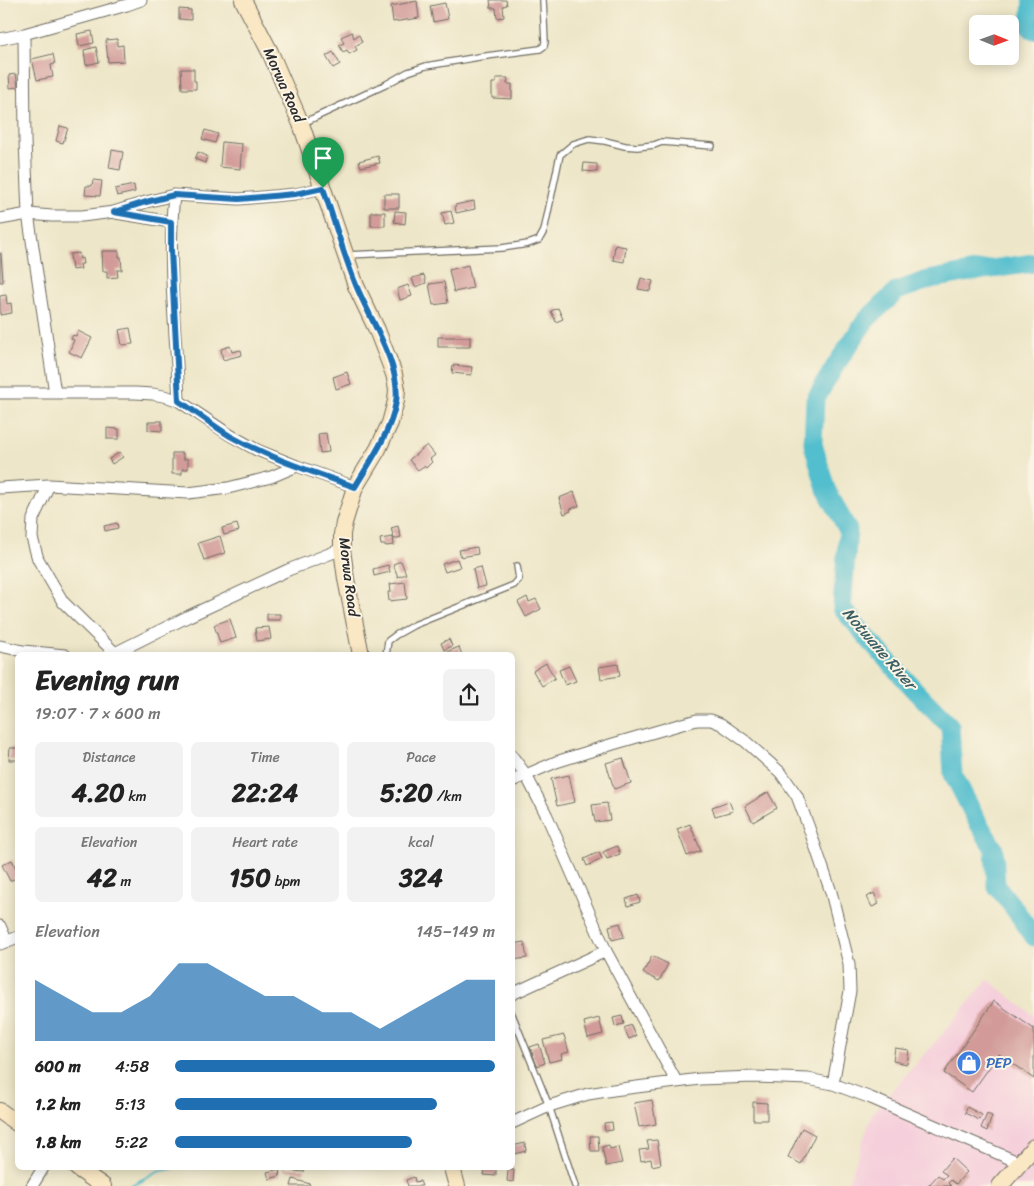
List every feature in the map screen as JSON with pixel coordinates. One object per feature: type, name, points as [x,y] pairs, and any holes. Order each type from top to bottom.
[{"type":"main road","name":"Morwa Road","points":[[243,0],[270,52],[301,124],[344,255],[387,354],[397,389],[396,401],[386,434],[355,487],[342,534],[342,549],[352,613],[361,652]]},
{"type":"main road","points":[[0,1111],[15,1122]]},
{"type":"main road","points":[[1000,1186],[1034,1147]]},
{"type":"main road","points":[[80,1170],[103,1186]]},
{"type":"main road","points":[[453,1170],[457,1186]]},
{"type":"street","points":[[0,39],[127,6],[142,0]]},
{"type":"street","points":[[24,34],[28,214],[55,393]]},
{"type":"street","points":[[0,219],[28,214],[82,216],[114,212],[174,195],[239,199],[295,194],[323,188]]},
{"type":"street","points":[[174,195],[171,222],[171,250],[179,401]]},
{"type":"street","points":[[114,212],[171,222]]},
{"type":"street","points":[[0,393],[144,394],[168,397],[179,401],[230,435],[257,450],[355,487]]},
{"type":"street","points":[[0,488],[49,485],[188,493],[228,488],[271,477],[297,466]]},
{"type":"street","points":[[49,485],[33,519],[32,538],[38,559],[63,602],[114,652]]},
{"type":"street","points":[[120,652],[189,616],[288,570],[342,549]]},
{"type":"street","points":[[0,646],[34,652]]},
{"type":"street","points":[[515,780],[556,762],[697,720],[711,720],[720,724],[745,741],[781,773],[797,796],[809,828],[831,892],[849,964],[850,992],[833,1084]]},
{"type":"street","points":[[515,760],[526,775],[547,816],[606,951],[676,1081]]},
{"type":"street","points":[[0,926],[3,943],[15,938]]},
{"type":"street","points":[[515,993],[606,951]]},
{"type":"street","points":[[515,1122],[549,1106],[588,1094],[676,1081],[754,1077],[808,1079],[833,1084],[871,1098],[1020,1163]]},
{"type":"street","points":[[32,1186],[42,1170]]},
{"type":"lane","points":[[301,124],[385,85],[408,72],[426,66],[540,49],[544,46],[545,42],[543,0]]},
{"type":"lane","points":[[344,255],[502,248],[528,244],[539,240],[544,231],[560,155],[573,144],[589,140],[606,141],[637,148],[662,142],[712,146]]},
{"type":"lane","points":[[386,652],[388,641],[414,625],[514,586],[518,578],[517,566]]},
{"type":"lane","points":[[515,1021],[549,1106],[574,1186]]},
{"type":"shaded area","points":[[988,979],[1034,1016],[1034,1186],[847,1186],[873,1112],[940,1037]]},
{"type":"building","points":[[490,0],[506,0],[507,5],[503,6],[504,17],[497,18],[496,8],[491,8]]},
{"type":"building","points":[[417,1],[419,18],[393,22],[391,6]]},
{"type":"building","points":[[445,3],[448,19],[433,22],[430,6]]},
{"type":"building","points":[[179,9],[191,10],[191,20],[179,19]]},
{"type":"building","points":[[92,31],[94,43],[79,46],[77,34]]},
{"type":"building","points":[[352,32],[354,38],[359,35],[362,42],[355,46],[357,50],[349,54],[347,50],[343,52],[339,45],[344,43],[341,37]]},
{"type":"building","points":[[117,39],[117,46],[123,45],[124,61],[108,62],[106,40]]},
{"type":"building","points":[[96,47],[99,62],[86,65],[84,50]]},
{"type":"building","points":[[333,52],[340,64],[333,68],[326,56]]},
{"type":"building","points":[[53,54],[55,64],[51,65],[53,77],[37,80],[32,59]]},
{"type":"building","points":[[181,69],[194,69],[196,89],[182,89]]},
{"type":"building","points":[[16,74],[18,87],[10,88],[9,75]]},
{"type":"building","points":[[496,78],[508,78],[507,84],[512,84],[512,99],[492,98],[492,83],[496,83]]},
{"type":"building","points":[[60,126],[68,128],[63,143],[56,141]]},
{"type":"building","points":[[205,130],[218,134],[215,143],[202,139]]},
{"type":"building","points":[[222,142],[242,144],[240,169],[220,167]]},
{"type":"building","points":[[112,150],[123,152],[120,170],[109,168]]},
{"type":"building","points":[[198,152],[207,156],[205,163],[195,159]]},
{"type":"building","points":[[378,156],[380,163],[361,167],[359,161]]},
{"type":"building","points":[[584,163],[597,164],[597,172],[583,171]]},
{"type":"building","points":[[93,180],[102,181],[100,196],[85,195],[86,186],[92,186]]},
{"type":"building","points":[[134,185],[135,192],[117,196],[115,189]]},
{"type":"building","points":[[384,194],[399,194],[399,208],[384,208]]},
{"type":"building","points":[[474,201],[475,209],[456,213],[455,205]]},
{"type":"building","points":[[395,211],[406,212],[405,224],[394,222]]},
{"type":"building","points":[[451,211],[454,223],[445,225],[442,213]]},
{"type":"building","points":[[371,212],[385,212],[385,226],[371,226]]},
{"type":"building","points":[[615,245],[626,247],[624,262],[613,260]]},
{"type":"building","points":[[102,251],[119,251],[122,270],[117,270],[118,277],[107,278],[107,271],[103,271]]},
{"type":"building","points":[[1,253],[3,282],[0,282]]},
{"type":"building","points":[[79,253],[83,264],[80,264],[81,269],[72,270],[70,254]]},
{"type":"building","points":[[468,265],[473,288],[454,292],[449,270]]},
{"type":"building","points":[[424,275],[426,283],[415,287],[412,278]]},
{"type":"building","points":[[641,278],[653,281],[650,291],[638,289]]},
{"type":"building","points":[[444,282],[448,303],[433,305],[429,284]]},
{"type":"building","points":[[408,285],[412,296],[400,300],[397,289]]},
{"type":"building","points":[[6,295],[7,304],[11,303],[12,313],[0,315],[0,296]]},
{"type":"building","points":[[558,308],[563,319],[556,322],[551,311]]},
{"type":"building","points":[[130,328],[133,344],[122,345],[119,330]]},
{"type":"building","points":[[78,331],[92,338],[82,358],[69,352],[74,340],[71,339],[73,335],[76,336]]},
{"type":"building","points":[[438,337],[470,337],[470,347],[438,347]]},
{"type":"building","points":[[230,346],[232,352],[241,350],[242,355],[223,360],[221,349]]},
{"type":"building","points":[[453,365],[472,367],[471,375],[452,373]]},
{"type":"building","points":[[347,372],[351,384],[336,389],[333,377]]},
{"type":"building","points":[[162,421],[162,431],[148,430],[148,422]]},
{"type":"building","points":[[107,428],[119,429],[119,439],[107,439]]},
{"type":"building","points":[[326,433],[329,452],[320,453],[318,434]]},
{"type":"building","points":[[427,445],[435,455],[430,459],[432,462],[426,468],[424,466],[418,470],[409,460]]},
{"type":"building","points":[[120,452],[123,457],[112,464],[109,459]]},
{"type":"building","points":[[172,453],[183,453],[183,459],[188,459],[188,469],[182,469],[182,474],[172,474]]},
{"type":"building","points":[[574,492],[579,506],[570,509],[571,511],[564,514],[559,498]]},
{"type":"building","points":[[117,523],[118,528],[105,531],[104,526]]},
{"type":"building","points":[[237,524],[239,531],[224,535],[222,528]]},
{"type":"building","points":[[398,526],[401,537],[394,539],[391,528]]},
{"type":"building","points":[[220,536],[225,553],[204,560],[198,543]]},
{"type":"building","points":[[393,537],[394,545],[381,545],[380,539]]},
{"type":"building","points":[[477,547],[478,554],[461,557],[459,550]]},
{"type":"building","points":[[457,559],[460,567],[445,572],[442,564]]},
{"type":"building","points":[[401,561],[406,574],[398,577],[393,564]]},
{"type":"building","points":[[388,565],[390,572],[374,576],[373,569]]},
{"type":"building","points":[[481,567],[486,586],[477,588],[473,569]]},
{"type":"building","points":[[405,582],[407,599],[389,601],[388,592],[391,592],[390,584]]},
{"type":"building","points":[[527,597],[529,602],[536,599],[541,609],[526,617],[518,602]]},
{"type":"building","points":[[267,614],[280,614],[280,620],[267,620]]},
{"type":"building","points":[[230,619],[236,638],[220,643],[214,625]]},
{"type":"building","points":[[269,627],[271,639],[257,641],[255,628]]},
{"type":"building","points":[[449,639],[452,646],[444,650],[441,643]]},
{"type":"building","points":[[459,647],[461,652],[446,652]]},
{"type":"building","points":[[546,663],[555,678],[542,686],[533,671]]},
{"type":"building","points":[[618,664],[620,676],[601,679],[599,667]]},
{"type":"building","points":[[569,666],[576,681],[565,685],[559,670]]},
{"type":"building","points":[[10,748],[15,748],[15,760],[9,760]]},
{"type":"building","points":[[623,758],[631,783],[614,789],[606,763]]},
{"type":"building","points":[[569,775],[575,802],[557,806],[551,779]]},
{"type":"building","points":[[768,792],[777,808],[753,822],[745,806]]},
{"type":"building","points":[[729,801],[733,811],[715,816],[712,807]]},
{"type":"building","points":[[607,803],[610,820],[595,822],[592,805]]},
{"type":"building","points":[[690,824],[701,851],[687,856],[677,829]]},
{"type":"building","points":[[617,846],[620,854],[607,859],[603,852]]},
{"type":"building","points":[[599,852],[602,859],[587,866],[584,859]]},
{"type":"building","points":[[12,860],[15,866],[15,878],[10,881],[2,865]]},
{"type":"building","points":[[874,893],[879,904],[872,907],[867,897]]},
{"type":"building","points":[[638,895],[640,902],[628,906],[626,899]]},
{"type":"building","points":[[620,923],[624,937],[612,940],[609,926]]},
{"type":"building","points":[[524,942],[527,958],[515,960],[515,944]]},
{"type":"building","points":[[652,956],[668,964],[659,981],[643,973]]},
{"type":"building","points":[[994,1001],[1034,1029],[1034,1079],[999,1054],[972,1092],[944,1073]]},
{"type":"building","points":[[622,1016],[624,1024],[615,1026],[613,1018]]},
{"type":"building","points":[[599,1018],[603,1034],[588,1038],[584,1022]]},
{"type":"building","points":[[631,1025],[636,1036],[629,1039],[624,1028]]},
{"type":"building","points":[[564,1035],[569,1052],[561,1054],[562,1059],[549,1062],[543,1040]]},
{"type":"building","points":[[539,1044],[545,1063],[537,1066],[530,1047]]},
{"type":"building","points":[[895,1048],[909,1050],[907,1064],[893,1061]]},
{"type":"building","points":[[652,1100],[656,1124],[639,1127],[634,1103]]},
{"type":"building","points":[[753,1102],[767,1103],[767,1120],[753,1120]]},
{"type":"building","points":[[967,1107],[982,1115],[979,1120],[965,1113]]},
{"type":"building","points":[[987,1114],[992,1116],[987,1131],[981,1128]]},
{"type":"building","points":[[612,1122],[613,1130],[605,1131],[604,1123]]},
{"type":"building","points":[[802,1128],[815,1135],[801,1164],[788,1157]]},
{"type":"building","points":[[590,1136],[598,1136],[599,1151],[591,1151]]},
{"type":"building","points":[[657,1140],[661,1164],[652,1166],[651,1159],[641,1161],[639,1150],[649,1149],[647,1141]]},
{"type":"building","points":[[525,1143],[526,1151],[515,1154],[515,1145]]},
{"type":"building","points":[[609,1145],[610,1149],[618,1147],[622,1163],[606,1166],[602,1147]]},
{"type":"building","points":[[952,1158],[967,1172],[956,1184],[951,1180],[948,1183],[951,1186],[928,1186],[938,1175],[943,1179],[947,1175],[941,1171]]},
{"type":"building","points":[[279,1170],[280,1176],[269,1179],[267,1172]]},
{"type":"building","points":[[284,1170],[304,1170],[304,1172]]},
{"type":"building","points":[[485,1170],[496,1170],[496,1176],[484,1175]]},
{"type":"building","points":[[508,1170],[514,1170],[513,1182],[507,1181]]},
{"type":"building","points":[[414,1177],[415,1182],[420,1181],[422,1186],[408,1186],[406,1180]]},
{"type":"building","points":[[293,1179],[310,1184],[309,1186],[291,1186]]},
{"type":"waterway","name":"Notwane River","points":[[1032,0],[1030,26],[1034,30]]},
{"type":"waterway","name":"Notwane River","points":[[1034,263],[928,280],[897,291],[866,320],[815,400],[813,444],[826,489],[848,530],[842,608],[894,668],[950,726],[953,774],[994,849],[996,885],[1034,937]]},
{"type":"waterway","points":[[131,1186],[164,1170]]},
{"type":"place","name":"PEP","points":[[969,1063]]},
{"type":"route","points":[[323,188],[344,255],[366,310],[387,354],[397,389],[396,401],[386,434],[355,487],[257,450],[230,435],[179,401],[171,222],[114,212],[174,195],[239,199],[274,197],[323,188]]}]
